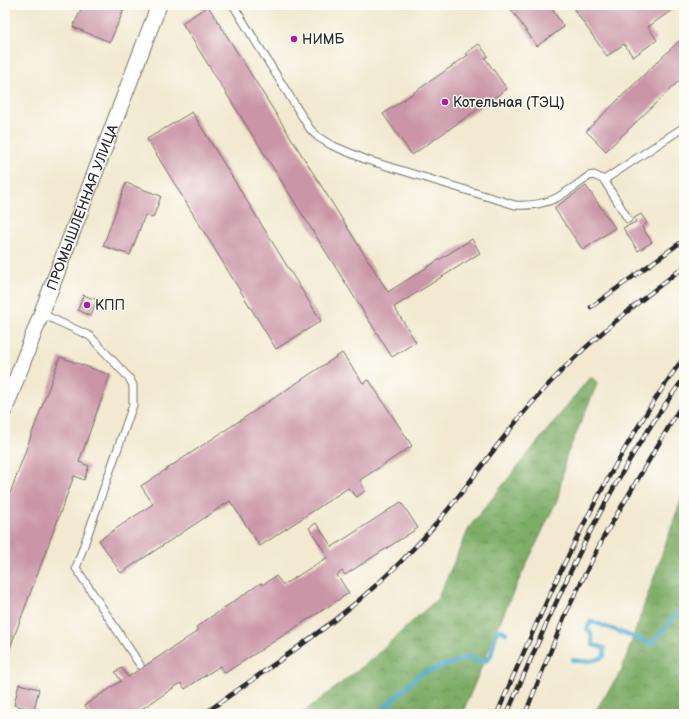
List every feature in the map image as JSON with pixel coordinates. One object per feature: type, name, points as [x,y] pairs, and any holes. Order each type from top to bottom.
[{"type":"street","name":"ПРОМЫШЛЕННАЯ УЛИЦА","points":[[5,409],[159,5]]},
{"type":"lane","points":[[233,5],[310,129],[318,137],[331,145],[367,160],[515,205],[540,205],[551,202],[589,176],[594,175],[604,180],[628,219]]},
{"type":"lane","points":[[604,180],[684,127]]},
{"type":"lane","points":[[42,314],[90,336],[129,378],[133,385],[133,405],[76,568],[140,665]]},
{"type":"green space","points":[[590,377],[598,382],[566,457],[558,498],[509,601],[462,714],[298,714],[309,708],[366,664],[438,598],[470,526]]},
{"type":"green space","points":[[684,491],[684,714],[593,714],[621,672]]},
{"type":"building","points":[[83,5],[126,5],[110,42],[73,27]]},
{"type":"building","points":[[508,5],[549,5],[564,27],[537,46]]},
{"type":"building","points":[[571,5],[679,5],[648,27],[657,40],[633,57],[624,44],[607,56]]},
{"type":"building","points":[[208,6],[388,292],[472,239],[480,253],[394,307],[416,342],[392,357],[182,23]]},
{"type":"building","points":[[684,36],[684,76],[606,151],[586,131]]},
{"type":"building","name":"Котельная (ТЭЦ)","points":[[479,44],[488,56],[485,58],[507,89],[412,155],[383,114],[468,55],[466,53]]},
{"type":"building","points":[[192,112],[321,321],[276,349],[147,139]]},
{"type":"building","points":[[126,183],[161,196],[153,218],[145,215],[130,255],[103,246]]},
{"type":"building","points":[[586,186],[615,228],[583,250],[554,208]]},
{"type":"building","points":[[641,214],[647,223],[642,227],[652,242],[638,251],[623,228],[636,222],[634,218]]},
{"type":"building","name":"КПП","points":[[83,295],[97,300],[91,316],[78,310]]},
{"type":"building","points":[[342,353],[363,383],[369,380],[412,446],[360,480],[365,491],[357,497],[348,488],[260,546],[230,501],[121,573],[99,540],[153,504],[141,486]]},
{"type":"building","points":[[60,357],[110,375],[79,462],[89,466],[84,480],[74,476],[5,661],[5,507]]},
{"type":"building","points":[[401,502],[418,528],[345,575],[342,571],[337,575],[349,593],[225,673],[220,666],[185,689],[181,683],[134,714],[90,714],[85,705],[121,681],[115,672],[122,668],[128,677],[198,631],[196,627],[261,583],[262,585],[276,576],[283,585],[328,557],[309,528],[316,523],[332,547]]},
{"type":"building","points":[[19,684],[39,689],[34,710],[14,705]]},
{"type":"waterway","points":[[573,660],[589,661],[604,656],[604,648],[593,645],[591,633],[587,629],[591,621],[652,644],[684,605]]},
{"type":"waterway","points":[[378,714],[420,674],[473,656],[477,661],[486,661],[491,655],[497,631],[501,630],[506,633]]},
{"type":"railway","points":[[591,307],[684,240]]},
{"type":"railway","points":[[204,714],[340,616],[390,572],[445,514],[501,440],[531,404],[566,366],[604,331],[684,267]]},
{"type":"railway","points":[[497,714],[537,621],[604,486],[655,399],[684,357]]},
{"type":"railway","points":[[507,714],[565,583],[608,498],[631,457],[684,378]]},
{"type":"railway","points":[[525,714],[566,613],[603,538],[684,401]]},
{"type":"place","name":"НИМБ","points":[[294,39]]},
{"type":"place","name":"Котельная (ТЭЦ)","points":[[445,102]]},
{"type":"place","name":"КПП","points":[[87,305]]}]
